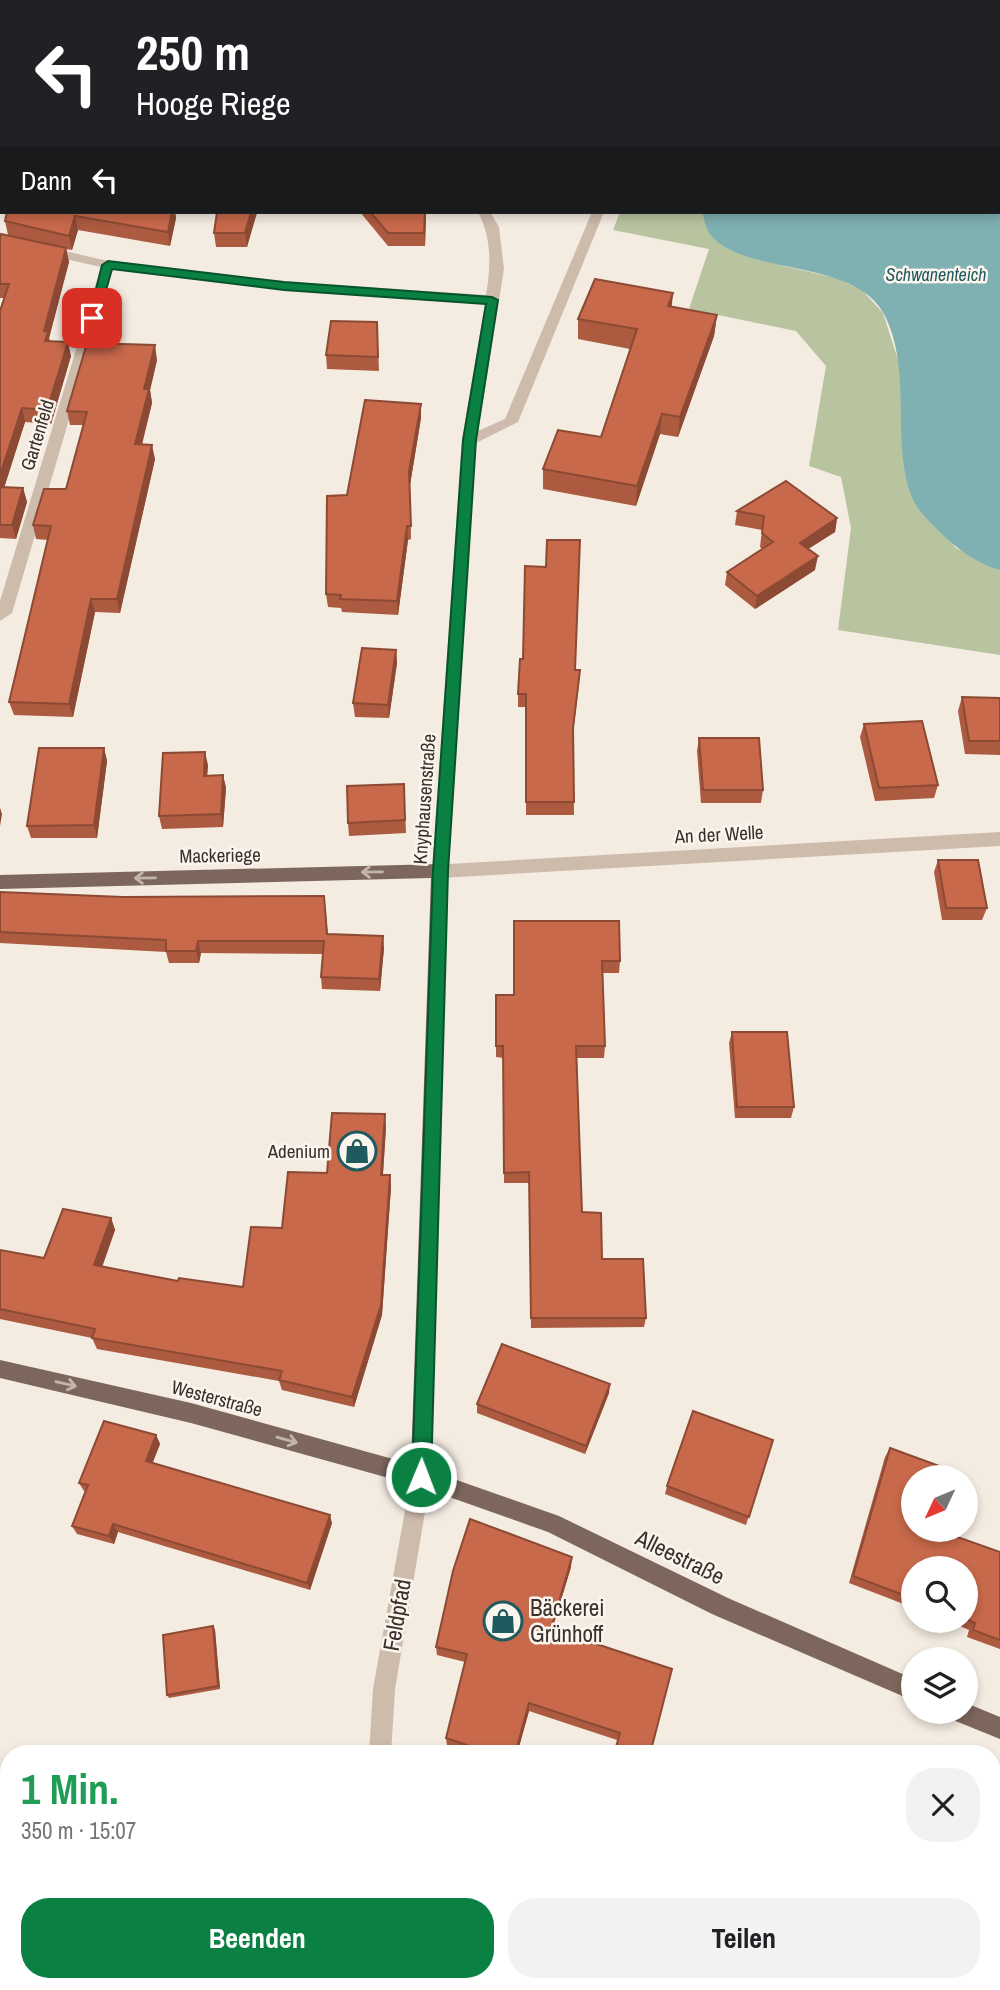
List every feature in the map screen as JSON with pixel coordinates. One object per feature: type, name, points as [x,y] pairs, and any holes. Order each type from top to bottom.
[{"type":"main road","name":"Mackeriege","points":[[0,882],[440,871]]},
{"type":"main road","name":"Knyphausenstraße","points":[[421,1477],[440,871]]},
{"type":"main road","name":"Westerstraße","points":[[0,1369],[191,1413],[421,1477]]},
{"type":"main road","name":"Alleestraße","points":[[421,1477],[552,1523],[720,1606],[901,1684]]},
{"type":"main road","points":[[978,1719],[1000,1728]]},
{"type":"street","name":"Knyphausenstraße","points":[[440,871],[469,440],[497,269],[493,227],[485,214]]},
{"type":"street","points":[[469,440],[511,422],[597,214]]},
{"type":"street","points":[[0,240],[108,265],[284,286],[492,300]]},
{"type":"street","name":"Gartenfeld","points":[[0,615],[4,613],[108,265]]},
{"type":"street","name":"An der Welle","points":[[440,871],[1000,839]]},
{"type":"street","name":"Feldpfad","points":[[381,1745],[384,1689],[421,1477]]},
{"type":"green space","points":[[619,214],[703,214],[709,233],[780,265],[836,278],[862,290],[883,313],[899,363],[906,471],[915,503],[956,548],[1000,570],[1000,655],[838,630],[851,528],[841,477],[809,466],[826,366],[796,331],[689,309],[709,249],[613,230]]},
{"type":"water","name":"Schwanenteich","points":[[702,214],[1000,214],[1000,570],[976,560],[955,546],[914,502],[903,457],[900,384],[893,336],[884,314],[869,296],[848,283],[824,275],[746,256],[725,247],[709,233]]},
{"type":"building","points":[[7,214],[172,214],[168,232],[75,216],[69,236],[5,221]]},
{"type":"building","points":[[217,214],[250,214],[245,233],[214,233]]},
{"type":"building","points":[[372,214],[425,214],[424,233],[388,233]]},
{"type":"building","points":[[1,234],[66,248],[44,331],[48,332],[45,341],[68,342],[47,410],[22,408],[0,475],[0,311],[9,284],[0,284]]},
{"type":"building","points":[[595,279],[673,293],[668,306],[717,315],[680,417],[662,414],[637,486],[543,469],[558,430],[601,437],[637,329],[578,319]]},
{"type":"building","points":[[331,321],[377,322],[378,357],[326,355]]},
{"type":"building","points":[[87,343],[155,345],[144,389],[149,389],[135,444],[152,445],[117,599],[91,599],[69,704],[9,702],[51,526],[33,525],[44,489],[66,489],[87,412],[67,411]]},
{"type":"building","points":[[365,400],[421,404],[409,471],[411,526],[407,526],[397,601],[340,599],[341,595],[326,594],[327,496],[347,495]]},
{"type":"building","points":[[786,481],[837,518],[800,543],[818,556],[757,596],[727,572],[773,542],[762,533],[764,516],[737,511]]},
{"type":"building","points":[[0,487],[23,488],[12,525],[0,525]]},
{"type":"building","points":[[547,540],[580,540],[575,670],[580,670],[573,728],[574,802],[526,802],[526,694],[518,694],[520,659],[523,659],[525,566],[546,567]]},
{"type":"building","points":[[362,648],[396,650],[388,705],[353,703]]},
{"type":"building","points":[[962,697],[1000,698],[1000,741],[969,741]]},
{"type":"building","points":[[922,721],[938,785],[879,788],[864,724]]},
{"type":"building","points":[[699,738],[759,738],[763,790],[703,790]]},
{"type":"building","points":[[39,748],[104,748],[94,825],[27,826]]},
{"type":"building","points":[[205,752],[204,776],[223,775],[221,814],[159,816],[163,753]]},
{"type":"building","points":[[404,784],[405,820],[348,823],[347,786]]},
{"type":"building","points":[[938,860],[978,860],[987,908],[946,908]]},
{"type":"building","points":[[0,892],[123,897],[324,896],[327,934],[383,936],[379,979],[321,977],[324,941],[198,941],[196,951],[166,951],[166,940],[0,932]]},
{"type":"building","points":[[514,921],[619,921],[620,961],[602,961],[605,1046],[576,1046],[582,1212],[601,1213],[602,1259],[643,1259],[646,1318],[531,1318],[529,1172],[504,1173],[503,1046],[496,1046],[496,995],[514,995]]},
{"type":"building","points":[[732,1032],[787,1032],[794,1107],[737,1107]]},
{"type":"building","points":[[332,1113],[385,1114],[381,1175],[390,1175],[381,1305],[352,1397],[279,1380],[282,1371],[92,1338],[95,1329],[0,1309],[0,1250],[44,1258],[63,1209],[111,1218],[94,1265],[178,1281],[179,1278],[243,1287],[251,1227],[282,1228],[288,1172],[327,1173]]},
{"type":"building","points":[[502,1344],[610,1384],[586,1446],[477,1404]]},
{"type":"building","points":[[693,1411],[773,1440],[749,1517],[667,1486]]},
{"type":"building","points":[[104,1421],[156,1435],[146,1461],[330,1515],[307,1583],[113,1524],[109,1536],[72,1526],[88,1485],[79,1483]]},
{"type":"building","points":[[890,1448],[936,1465],[901,1465],[901,1542],[972,1542],[1000,1552],[1000,1640],[978,1632],[978,1556],[901,1556],[901,1594],[853,1576]]},
{"type":"building","points":[[470,1519],[572,1557],[551,1629],[672,1669],[652,1745],[617,1745],[620,1733],[529,1703],[517,1745],[467,1745],[446,1738],[467,1654],[436,1647],[453,1571]]},
{"type":"building","points":[[213,1626],[218,1686],[167,1695],[163,1635]]},
{"type":"place","name":"Adenium","points":[[357,1151]]},
{"type":"place","name":"Bäckerei Grünhoff","points":[[503,1621]]},
{"type":"route","points":[[92,318],[108,265],[284,286],[492,300],[469,440],[440,871],[429,1143],[421,1477]]}]
